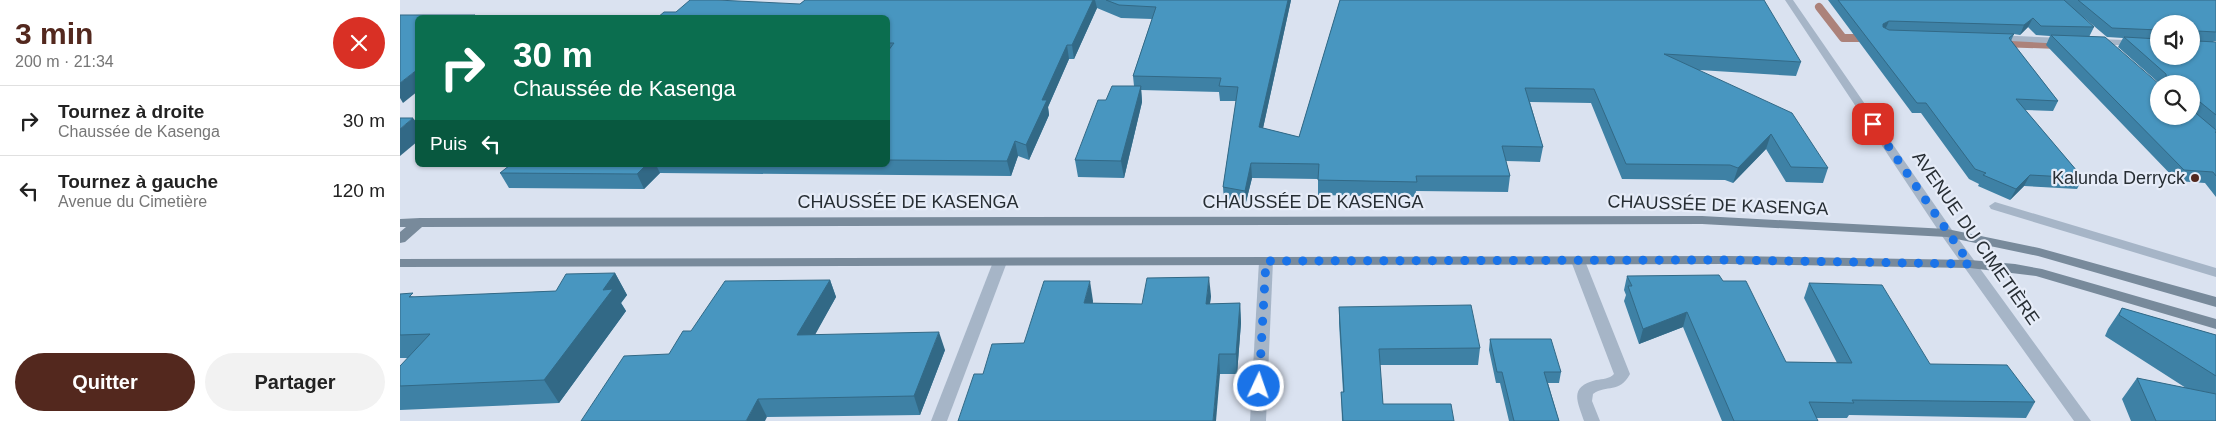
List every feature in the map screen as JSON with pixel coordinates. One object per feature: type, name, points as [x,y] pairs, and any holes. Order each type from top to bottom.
[{"type":"main road","name":"CHAUSSÉE DE KASENGA","points":[[400,222],[1702,220],[1947,233],[2040,252],[2216,302]]},
{"type":"main road","points":[[400,239],[420,222]]},
{"type":"main road","points":[[400,263],[1728,260],[1970,264],[2037,272],[2216,324]]},
{"type":"street","name":"AVENUE DU CIMETIÈRE","points":[[1789,0],[1947,233],[2083,421]]},
{"type":"street","points":[[2089,30],[2117,54]]},
{"type":"street","points":[[1984,38],[2150,44]]},
{"type":"street","points":[[1995,206],[2216,273]]},
{"type":"street","points":[[1258,421],[1266,261]]},
{"type":"street","points":[[1578,261],[1622,374],[1621,378],[1615,382],[1590,387],[1586,391],[1584,399],[1592,421]]},
{"type":"street","points":[[939,421],[1000,262]]},
{"type":"building","points":[[690,0],[800,4],[805,0],[1093,0],[1072,45],[1067,45],[1042,100],[1047,100],[1026,145],[1015,141],[1007,161],[890,160],[890,48],[894,43],[890,43],[890,15],[660,15],[664,12],[676,12]]},
{"type":"building","points":[[1106,0],[1288,0],[1259,127],[1299,137],[1340,0],[1764,0],[1801,62],[1664,54],[1792,113],[1828,168],[1791,167],[1771,134],[1738,168],[1730,165],[1626,164],[1594,89],[1525,88],[1543,147],[1502,146],[1510,176],[1416,176],[1417,182],[1318,180],[1319,164],[1251,163],[1245,191],[1223,187],[1238,87],[1219,86],[1221,78],[1133,76],[1156,7],[1119,5]]},
{"type":"building","points":[[1838,0],[2064,0],[2094,27],[2041,26],[2033,18],[2024,25],[1889,21],[1883,24],[1883,27],[1889,30],[2014,34],[2009,38],[2058,101],[2016,99],[2083,178],[2030,175],[2016,189],[1983,175],[1986,173],[1975,169],[1926,103],[1917,103]]},
{"type":"building","points":[[2078,0],[2216,0],[2216,32],[2200,31],[2200,15],[2150,15],[2150,30],[2112,28]]},
{"type":"building","points":[[400,15],[415,15],[415,71],[400,83]]},
{"type":"building","points":[[2051,35],[2105,37],[2150,76],[2150,125],[2200,125],[2200,117],[2216,130],[2216,176],[2213,172],[2184,170]]},
{"type":"building","points":[[2124,37],[2150,38],[2150,60]]},
{"type":"building","points":[[2200,41],[2216,42],[2216,115],[2200,102],[2200,75],[2166,74],[2156,65],[2200,65]]},
{"type":"building","points":[[1112,86],[1141,86],[1121,161],[1075,160],[1098,100],[1106,100]]},
{"type":"building","points":[[400,118],[413,118],[400,129]]},
{"type":"building","points":[[508,167],[644,167],[637,174],[500,173]]},
{"type":"building","points":[[615,273],[603,290],[613,289],[544,380],[400,386],[400,366],[430,334],[400,335],[400,294],[413,293],[409,297],[556,291],[566,274]]},
{"type":"building","points":[[1719,275],[1723,281],[1746,281],[1786,362],[1852,363],[1809,283],[1882,285],[1930,364],[2007,365],[2035,402],[1852,400],[1854,403],[1809,402],[1818,421],[1734,421],[1687,312],[1643,329],[1628,286],[1632,286],[1627,276]]},
{"type":"building","points":[[1209,277],[1206,304],[1240,303],[1236,354],[1219,354],[1213,421],[958,421],[974,374],[983,374],[992,344],[1024,343],[1044,281],[1090,281],[1084,303],[1142,304],[1147,278]]},
{"type":"building","points":[[830,280],[797,335],[939,332],[914,396],[758,399],[746,421],[581,421],[624,356],[669,354],[683,331],[691,331],[725,281]]},
{"type":"building","points":[[1471,305],[1480,348],[1379,349],[1383,404],[1451,404],[1454,421],[1343,421],[1341,392],[1344,392],[1339,307]]},
{"type":"building","points":[[2122,308],[2216,335],[2216,376],[2119,315]]},
{"type":"building","points":[[1490,339],[1551,339],[1561,372],[1544,372],[1559,421],[1514,421],[1502,372],[1497,372]]},
{"type":"building","points":[[2137,378],[2216,394],[2216,421],[2156,421]]},
{"type":"waterway","points":[[1819,7],[1843,38],[1868,38]]},
{"type":"waterway","points":[[2000,43],[2058,45]]},
{"type":"place","name":"Kalunda Derryck","points":[[2195,178]]},
{"type":"route","points":[[1259,386],[1266,261],[1728,260],[1970,264],[1873,124]]}]
